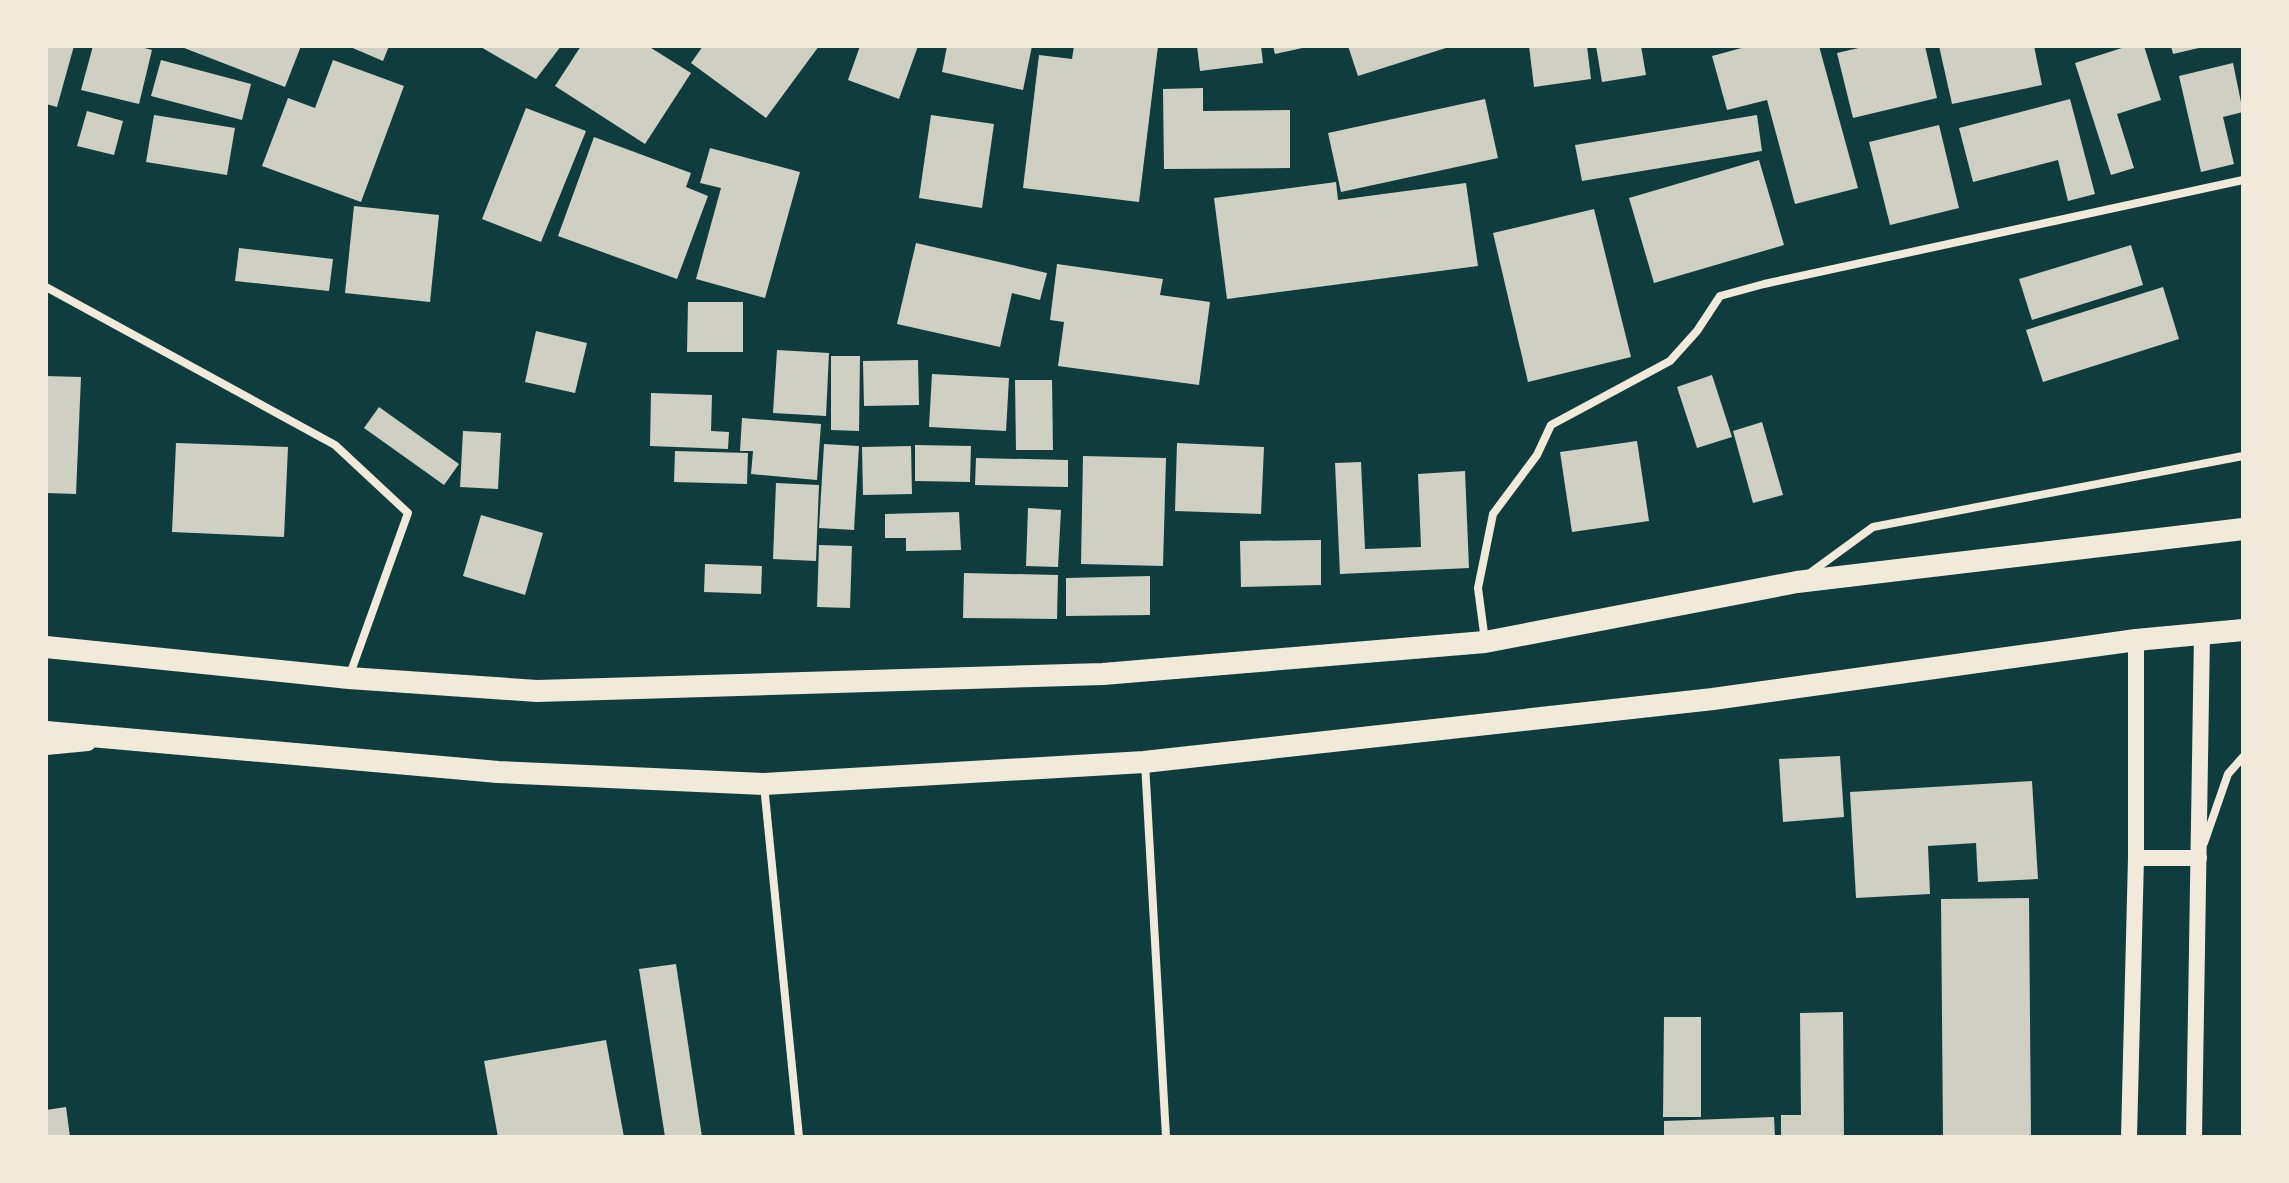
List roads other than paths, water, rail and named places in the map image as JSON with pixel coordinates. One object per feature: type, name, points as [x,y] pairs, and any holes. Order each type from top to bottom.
[{"type":"highway","points":[[46,647],[349,678],[537,691],[1103,674],[1485,642],[1797,582],[2243,529]]},
{"type":"highway","points":[[46,732],[498,772],[764,784],[1144,762],[1713,699],[2136,640],[2243,630]]},
{"type":"main road","points":[[2194,1137],[2202,634]]},
{"type":"main road","points":[[2129,1137],[2136,858],[2136,640]]},
{"type":"main road","points":[[46,747],[122,739]]},
{"type":"main road","points":[[2136,858],[2199,858]]},
{"type":"street","points":[[1485,642],[1478,588],[1493,514],[1537,455],[1551,425],[1670,361],[1697,331],[1720,296],[2243,180]]},
{"type":"street","points":[[46,287],[335,445],[408,513],[349,678]]},
{"type":"street","points":[[1797,582],[1873,527],[2243,456]]},
{"type":"street","points":[[2199,858],[2228,774],[2243,757]]},
{"type":"street","points":[[1144,762],[1166,1137]]},
{"type":"street","points":[[764,784],[799,1137]]}]
